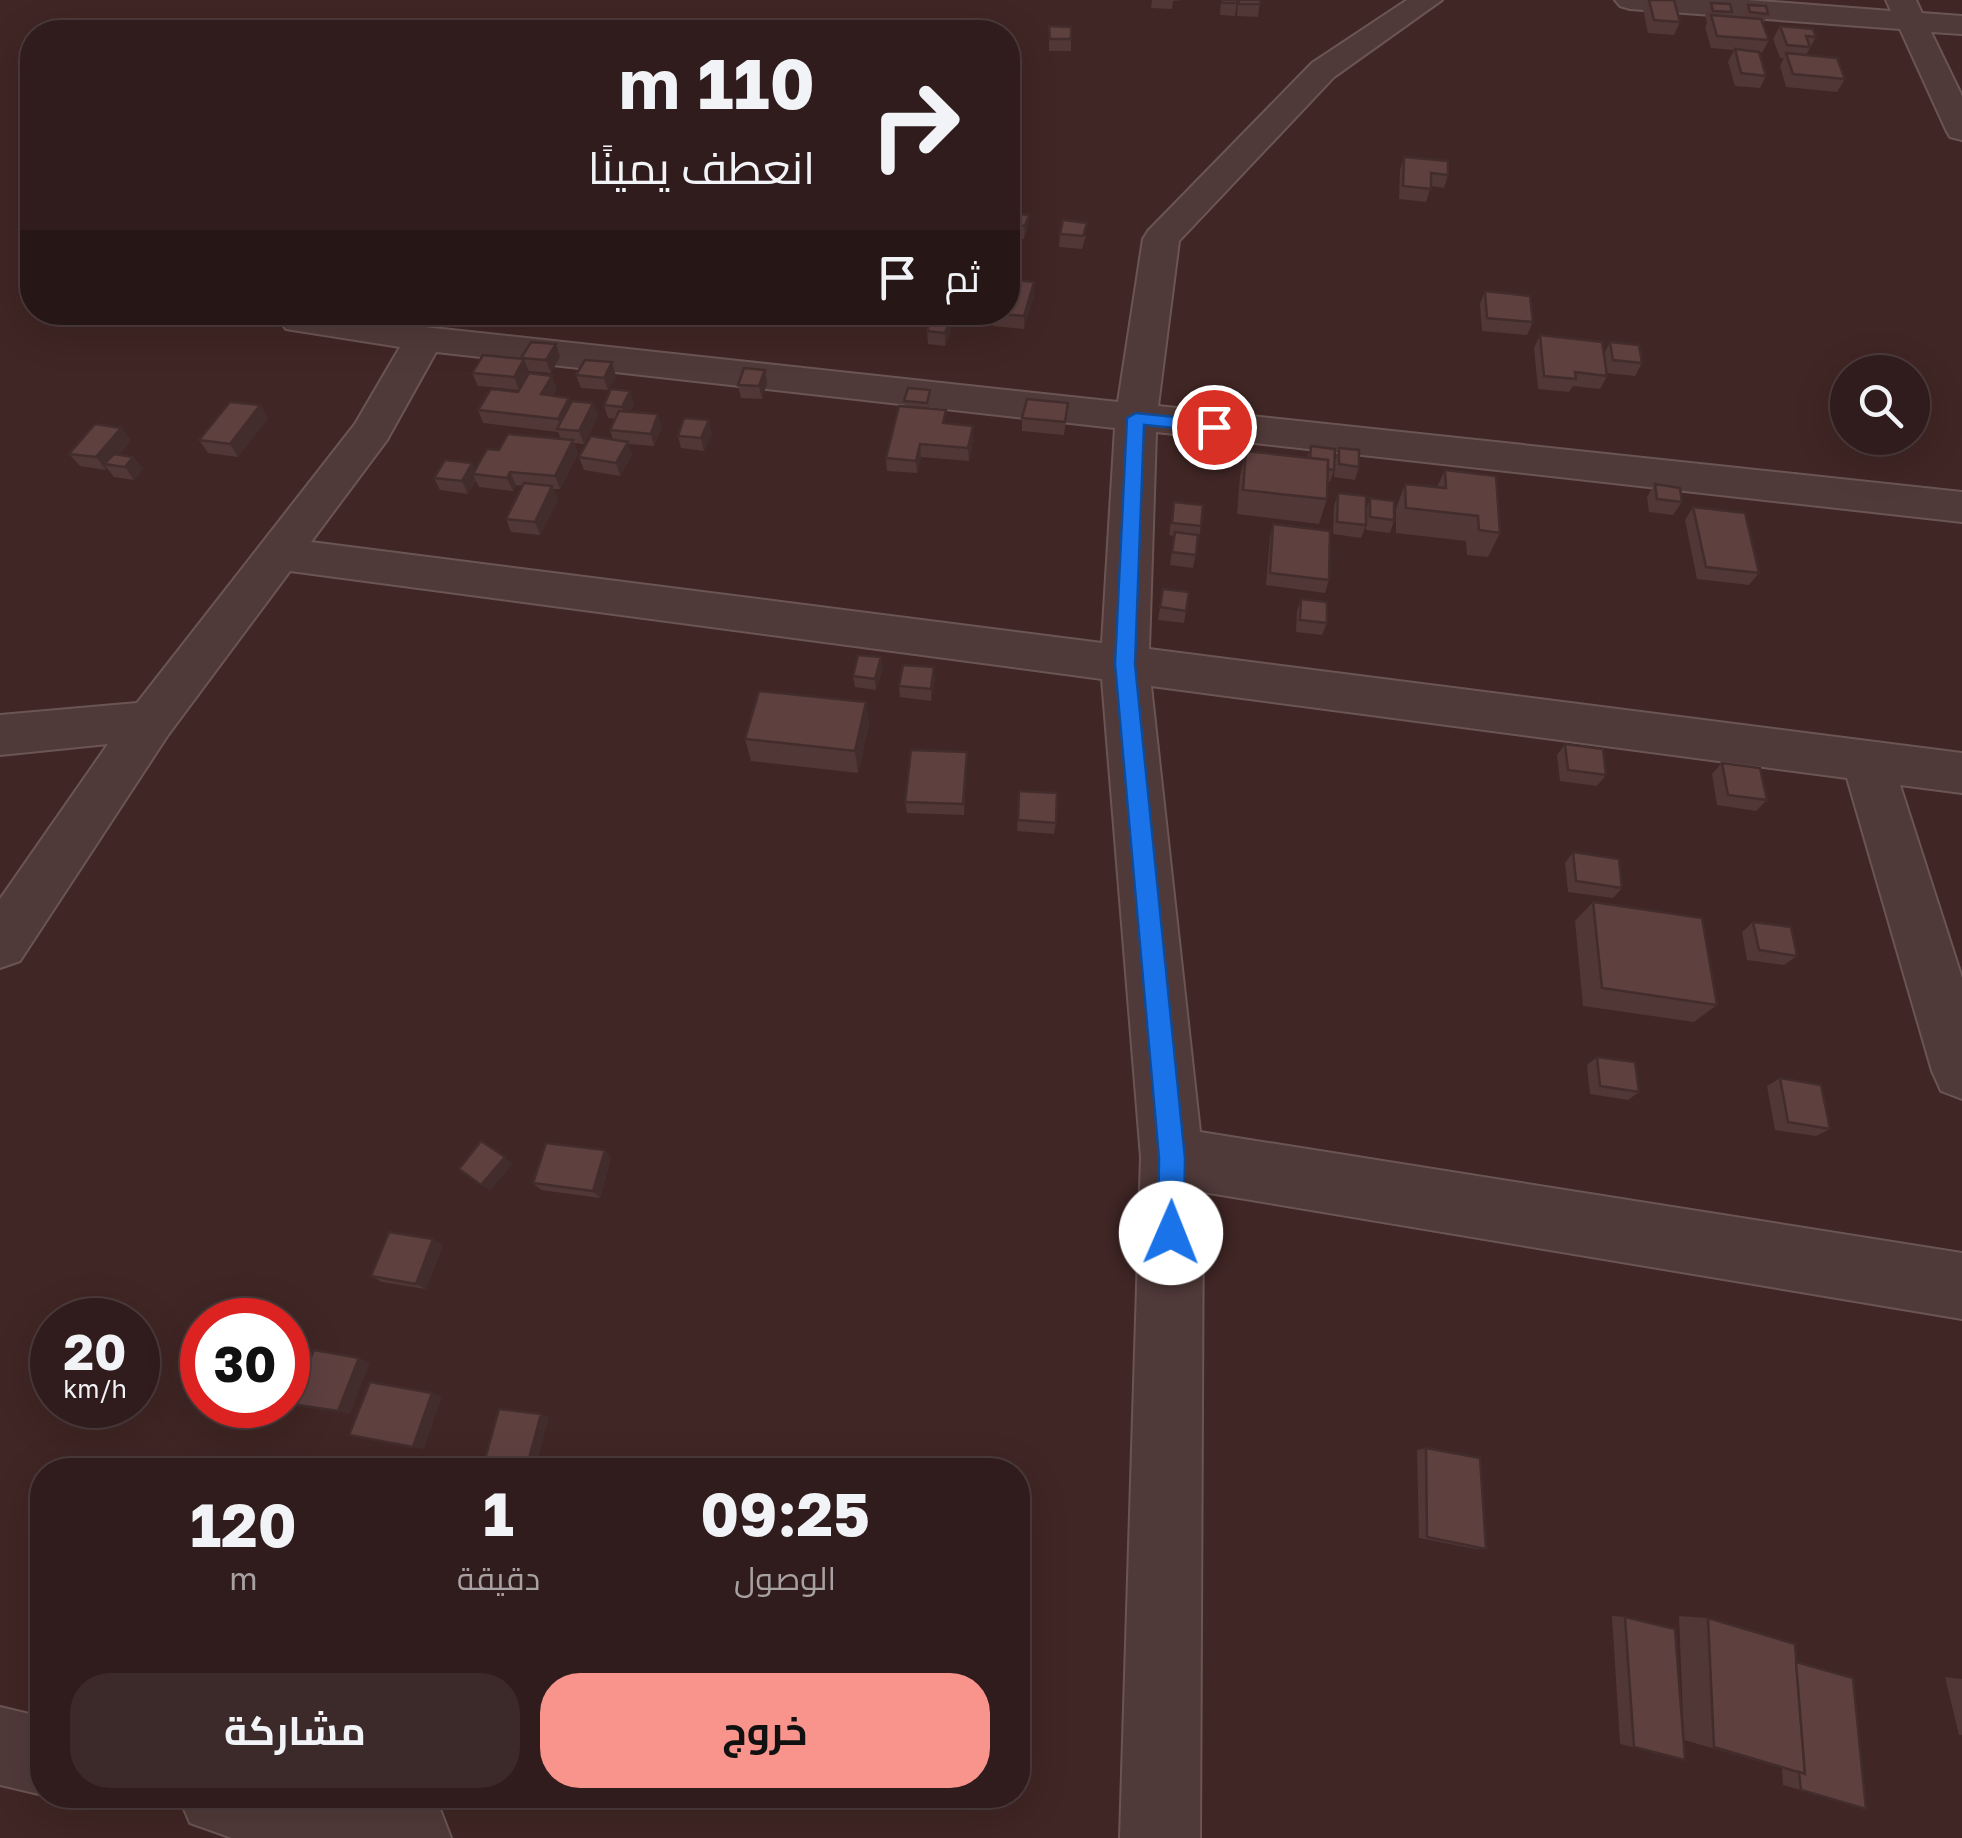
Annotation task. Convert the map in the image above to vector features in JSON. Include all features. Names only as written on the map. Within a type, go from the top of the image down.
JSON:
[{"type":"street","points":[[1160,1838],[1172,1158],[1125,664],[1136,418],[1161,238],[1322,70],[1427,0]]},
{"type":"street","points":[[1630,0],[1906,11],[1962,25]]},
{"type":"street","points":[[1906,11],[1962,130]]},
{"type":"street","points":[[328,325],[424,339],[1962,507]]},
{"type":"street","points":[[0,944],[150,721],[372,431],[424,339]]},
{"type":"street","points":[[278,554],[1962,772]]},
{"type":"street","points":[[0,735],[150,721]]},
{"type":"street","points":[[1868,760],[1962,1071]]},
{"type":"street","points":[[1172,1158],[1962,1286]]},
{"type":"street","points":[[0,1746],[30,1753]]},
{"type":"street","points":[[276,1808],[411,1838]]},
{"type":"building","points":[[1239,0],[1260,0],[1260,4],[1239,4]]},
{"type":"building","points":[[1649,0],[1674,0],[1680,22],[1654,20]]},
{"type":"building","points":[[1711,3],[1730,4],[1732,12],[1713,11]]},
{"type":"building","points":[[1748,5],[1766,6],[1768,14],[1750,12]]},
{"type":"building","points":[[1711,15],[1761,19],[1769,40],[1717,36]]},
{"type":"building","points":[[1049,26],[1071,27],[1071,39],[1050,39]]},
{"type":"building","points":[[1780,26],[1813,29],[1816,37],[1806,36],[1810,47],[1787,45]]},
{"type":"building","points":[[1735,49],[1759,52],[1766,76],[1741,73]]},
{"type":"building","points":[[1786,53],[1837,58],[1845,79],[1793,74]]},
{"type":"building","points":[[1404,157],[1448,161],[1448,175],[1431,173],[1431,189],[1403,186]]},
{"type":"building","points":[[1020,214],[1029,215],[1025,226],[1020,225]]},
{"type":"building","points":[[1063,220],[1087,223],[1083,236],[1060,234]]},
{"type":"building","points":[[1020,280],[1034,282],[1024,316],[1020,316]]},
{"type":"building","points":[[1485,291],[1530,296],[1533,322],[1487,318]]},
{"type":"building","points":[[929,325],[948,325],[945,333],[927,331]]},
{"type":"building","points":[[1540,335],[1602,342],[1607,376],[1575,372],[1576,379],[1544,376]]},
{"type":"building","points":[[531,342],[556,344],[546,360],[521,358]]},
{"type":"building","points":[[1610,342],[1639,345],[1642,363],[1613,360]]},
{"type":"building","points":[[483,355],[524,359],[514,377],[472,373]]},
{"type":"building","points":[[585,360],[612,362],[604,378],[576,375]]},
{"type":"building","points":[[744,368],[765,370],[759,386],[738,385]]},
{"type":"building","points":[[529,373],[552,376],[541,394],[569,398],[558,419],[478,410],[491,389],[518,392]]},
{"type":"building","points":[[908,388],[930,390],[927,403],[904,401]]},
{"type":"building","points":[[611,389],[630,391],[622,407],[604,405]]},
{"type":"building","points":[[1027,399],[1068,403],[1065,422],[1022,418]]},
{"type":"building","points":[[572,401],[593,403],[579,431],[557,429]]},
{"type":"building","points":[[230,402],[260,405],[230,444],[199,440]]},
{"type":"building","points":[[899,406],[946,410],[943,423],[973,426],[968,448],[920,444],[916,461],[886,458]]},
{"type":"building","points":[[619,411],[658,414],[651,434],[610,430]]},
{"type":"building","points":[[684,418],[709,420],[701,438],[678,436]]},
{"type":"building","points":[[95,424],[121,428],[96,457],[69,454]]},
{"type":"building","points":[[508,434],[573,440],[555,476],[510,472],[507,478],[473,474],[487,449],[499,450]]},
{"type":"building","points":[[591,436],[628,442],[616,463],[579,457]]},
{"type":"building","points":[[1311,446],[1335,449],[1334,470],[1328,469],[1328,460],[1310,458]]},
{"type":"building","points":[[1339,448],[1359,450],[1359,467],[1339,464]]},
{"type":"building","points":[[1246,451],[1328,460],[1327,499],[1243,490]]},
{"type":"building","points":[[114,454],[133,457],[125,467],[104,464]]},
{"type":"building","points":[[445,460],[472,463],[462,481],[434,478]]},
{"type":"building","points":[[1445,470],[1496,476],[1500,533],[1479,530],[1478,516],[1406,508],[1405,484],[1446,488]]},
{"type":"building","points":[[524,483],[552,486],[535,522],[506,519]]},
{"type":"building","points":[[1655,484],[1680,488],[1682,502],[1657,499]]},
{"type":"building","points":[[1338,493],[1366,496],[1366,525],[1337,522]]},
{"type":"building","points":[[1370,498],[1394,501],[1394,520],[1370,517]]},
{"type":"building","points":[[1174,502],[1203,505],[1201,526],[1172,523]]},
{"type":"building","points":[[1693,507],[1745,513],[1759,573],[1706,567]]},
{"type":"building","points":[[1273,524],[1330,531],[1329,580],[1270,573]]},
{"type":"building","points":[[1175,532],[1198,535],[1196,555],[1172,552]]},
{"type":"building","points":[[1163,589],[1189,592],[1186,611],[1160,607]]},
{"type":"building","points":[[1301,599],[1327,602],[1327,623],[1300,620]]},
{"type":"building","points":[[858,655],[881,657],[875,679],[853,676]]},
{"type":"building","points":[[903,665],[934,667],[931,689],[899,686]]},
{"type":"building","points":[[759,691],[866,702],[855,751],[745,739]]},
{"type":"building","points":[[1565,744],[1603,749],[1606,775],[1568,770]]},
{"type":"building","points":[[911,750],[967,752],[963,804],[905,802]]},
{"type":"building","points":[[1722,763],[1760,768],[1767,800],[1728,795]]},
{"type":"building","points":[[1019,791],[1057,793],[1056,823],[1018,820]]},
{"type":"building","points":[[1573,852],[1619,859],[1622,888],[1576,881]]},
{"type":"building","points":[[1593,902],[1702,918],[1717,1005],[1602,988]]},
{"type":"building","points":[[1753,922],[1791,927],[1797,956],[1759,950]]},
{"type":"building","points":[[1597,1057],[1635,1062],[1639,1092],[1600,1086]]},
{"type":"building","points":[[1780,1078],[1821,1085],[1830,1129],[1788,1122]]},
{"type":"building","points":[[481,1141],[505,1157],[481,1185],[459,1169]]},
{"type":"building","points":[[546,1143],[605,1150],[593,1191],[533,1183]]},
{"type":"building","points":[[389,1232],[433,1239],[416,1284],[371,1276]]},
{"type":"building","points":[[314,1350],[359,1358],[338,1411],[310,1407],[310,1359]]},
{"type":"building","points":[[370,1382],[432,1393],[413,1447],[349,1435]]},
{"type":"building","points":[[499,1409],[541,1414],[529,1458],[485,1458]]},
{"type":"building","points":[[1426,1448],[1480,1458],[1486,1549],[1427,1537]]},
{"type":"building","points":[[1625,1617],[1675,1629],[1685,1760],[1634,1747]]},
{"type":"building","points":[[1708,1618],[1795,1644],[1805,1774],[1714,1747]]},
{"type":"building","points":[[1796,1662],[1853,1678],[1866,1809],[1801,1790],[1799,1772],[1805,1774]]},
{"type":"route","points":[[1171,1233],[1172,1158],[1125,664],[1136,418],[1214,427]]}]
